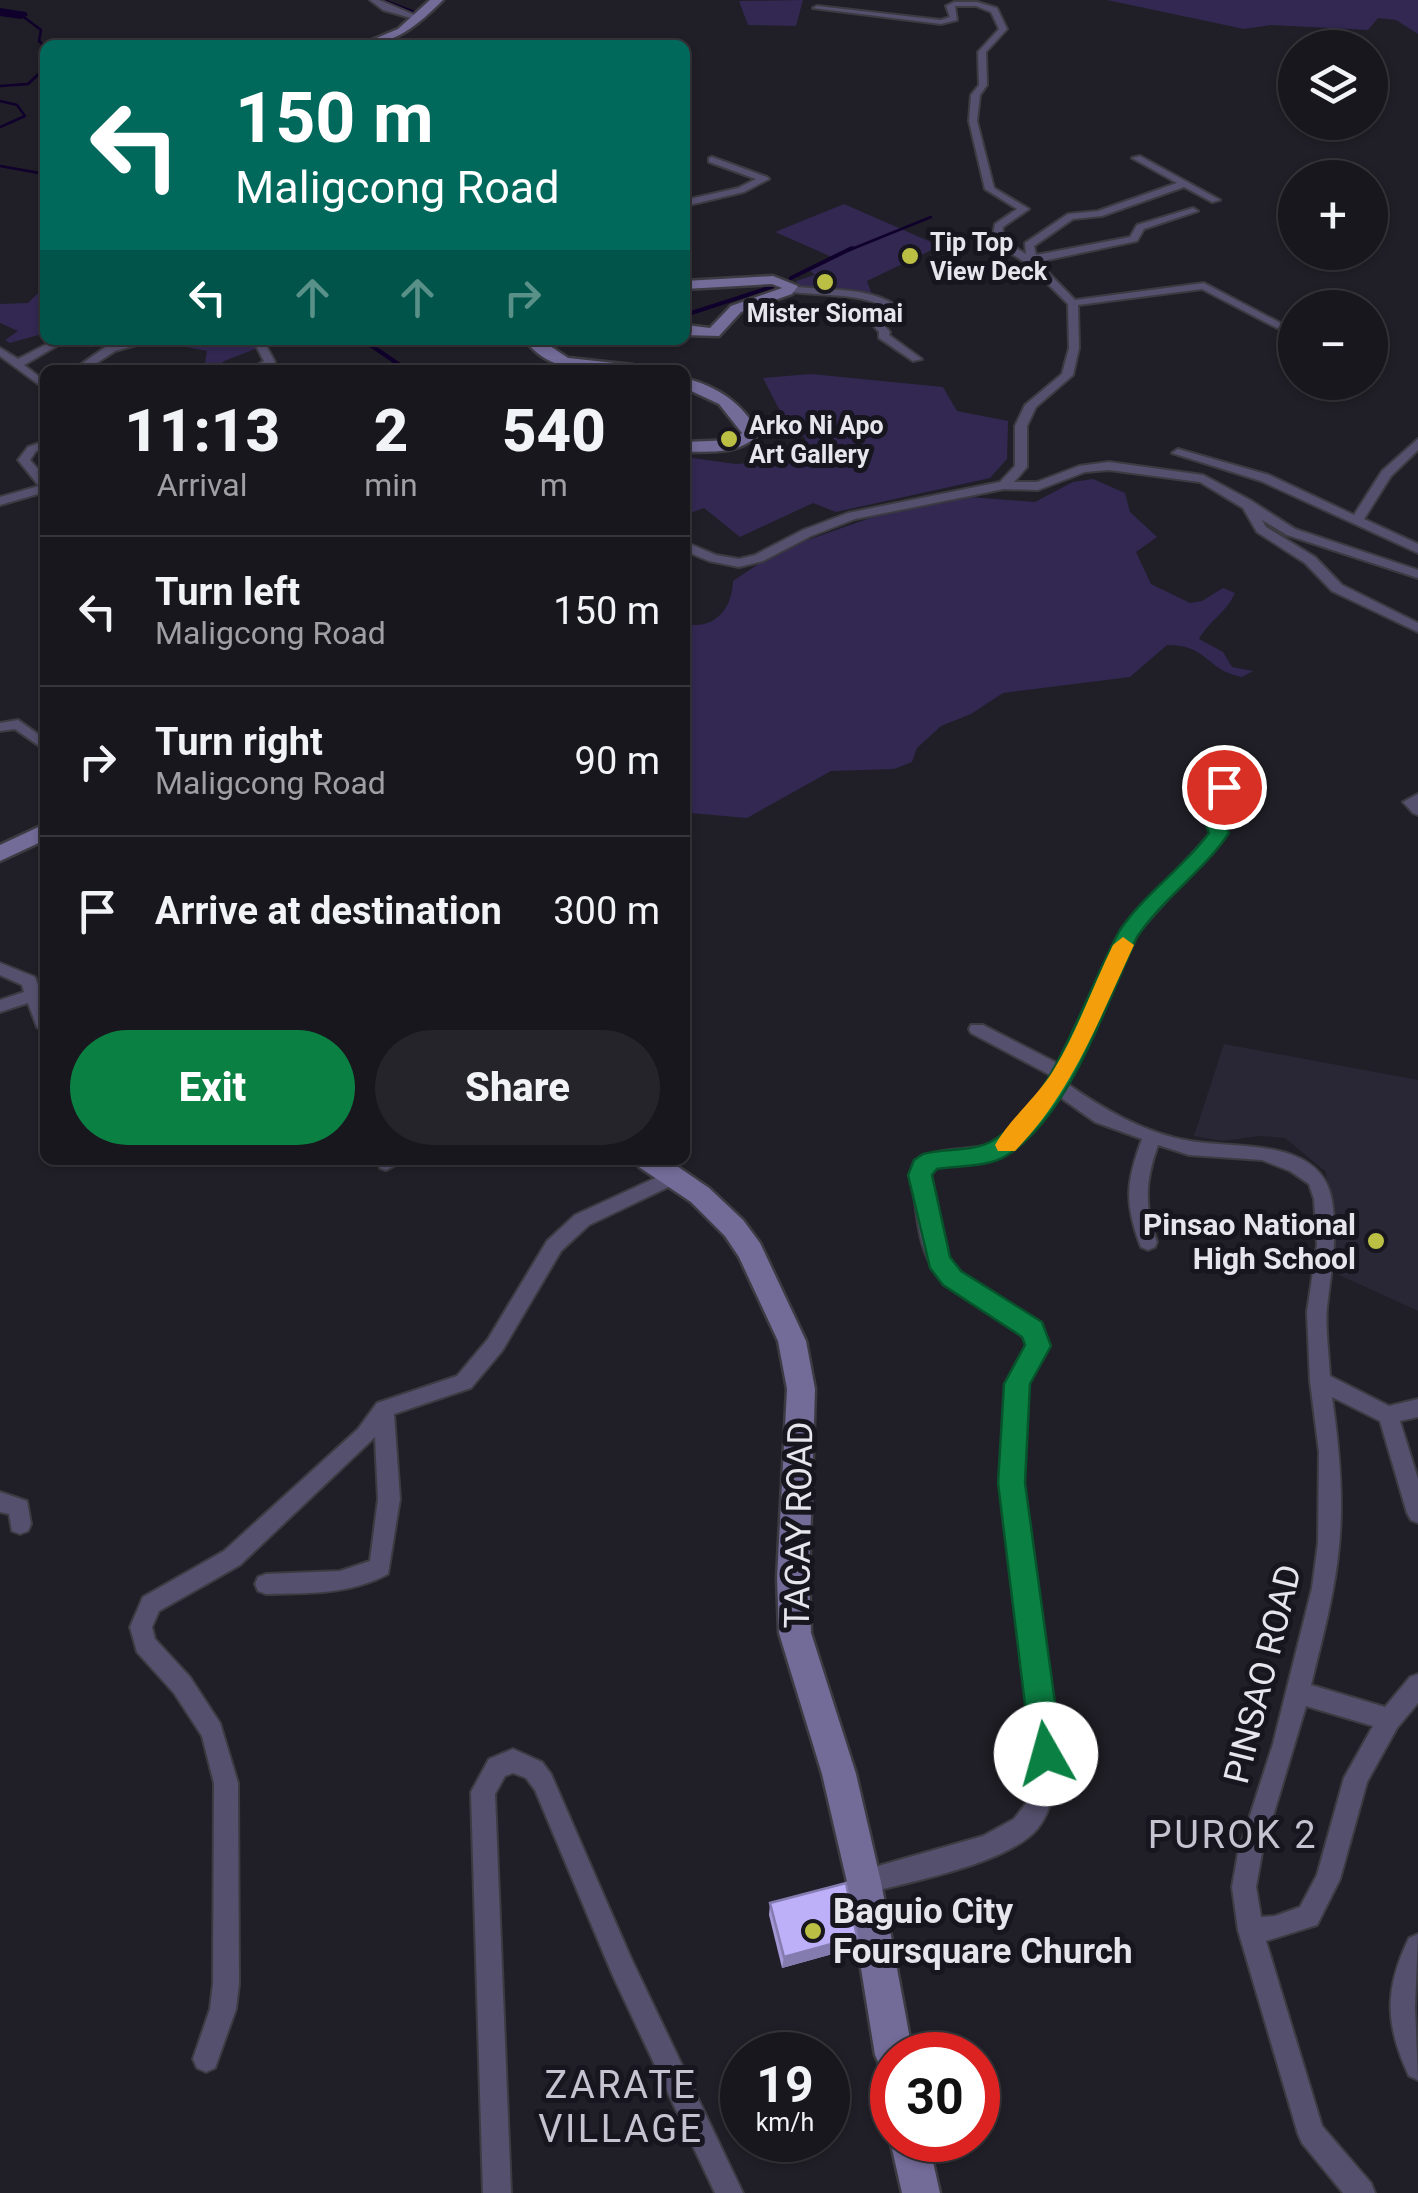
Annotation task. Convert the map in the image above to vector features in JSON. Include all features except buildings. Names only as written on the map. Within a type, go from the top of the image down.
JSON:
[{"type":"main road","points":[[379,40],[400,32],[437,0]]},
{"type":"main road","points":[[690,283],[773,280],[790,284],[789,289],[736,309],[716,332],[690,330]]},
{"type":"main road","points":[[535,345],[558,360],[596,365]]},
{"type":"main road","points":[[690,385],[708,390],[730,405],[751,434],[737,445],[690,447]]},
{"type":"main road","points":[[0,854],[40,834]]},
{"type":"main road","name":"TACAY ROAD","points":[[661,1168],[734,1228],[750,1251],[792,1341],[801,1388],[793,1578],[795,1633],[839,1774],[864,1882],[890,2032]]},
{"type":"main road","points":[[914,2162],[921,2193]]},
{"type":"street","points":[[374,0],[418,18]]},
{"type":"street","points":[[817,8],[941,22],[954,18],[950,6],[977,4],[994,10],[1003,29],[982,52],[984,85],[976,92],[973,104],[974,132],[980,158],[987,166],[990,189],[1024,209],[998,226],[996,241],[1032,261],[1072,303],[1074,348],[1067,375],[1028,411],[1021,426],[1021,467],[1004,485]]},
{"type":"street","points":[[1137,158],[1215,200]]},
{"type":"street","points":[[690,202],[741,190],[764,179],[712,160]]},
{"type":"street","points":[[1032,261],[1029,245],[1071,216],[1099,214],[1183,184]]},
{"type":"street","points":[[1032,261],[1134,239],[1140,227],[1193,212]]},
{"type":"street","points":[[1072,303],[1204,286],[1278,324]]},
{"type":"street","points":[[789,289],[857,296],[894,306],[898,312],[875,322],[885,332],[883,336],[917,359]]},
{"type":"street","points":[[18,363],[53,345]]},
{"type":"street","points":[[86,365],[111,348],[125,345]]},
{"type":"street","points":[[261,345],[270,362],[265,365]]},
{"type":"street","points":[[0,352],[40,380]]},
{"type":"street","points":[[1356,522],[1386,474],[1418,443]]},
{"type":"street","points":[[40,447],[24,460],[40,483]]},
{"type":"street","points":[[1178,453],[1240,468],[1418,549]]},
{"type":"street","points":[[690,548],[712,558],[749,561],[852,516],[1004,485],[1038,486],[1083,469],[1109,466],[1191,475],[1246,503],[1290,532],[1418,574]]},
{"type":"street","points":[[0,502],[40,490]]},
{"type":"street","points":[[1246,503],[1261,529],[1310,560],[1337,588],[1418,628]]},
{"type":"street","points":[[0,728],[18,724],[40,742]]},
{"type":"street","points":[[864,1882],[991,1842],[1024,1826],[1040,1799],[1046,1754],[1011,1483],[1018,1384],[1038,1346],[1033,1330],[952,1278],[938,1261],[920,1175],[922,1166],[931,1161],[996,1151],[1010,1142],[1059,1079],[1128,935],[1142,914],[1202,856],[1219,833],[1212,814],[1237,760]]},
{"type":"street","points":[[1418,799],[1410,802],[1418,810]]},
{"type":"street","points":[[0,969],[36,985]]},
{"type":"street","points":[[0,1006],[36,985]]},
{"type":"street","points":[[978,1030],[1059,1079],[1101,1116],[1152,1136],[1134,1186],[1136,1212],[1148,1242]]},
{"type":"street","name":"PINSAO ROAD","points":[[1152,1136],[1189,1148],[1264,1153],[1317,1180],[1324,1199],[1326,1245],[1317,1312],[1320,1382],[1330,1452],[1329,1543],[1323,1588],[1286,1744],[1250,1854],[1244,1887],[1250,1930],[1311,2134],[1361,2193]]},
{"type":"street","points":[[206,2060],[223,2009],[226,1984],[226,1783],[212,1731],[182,1686],[144,1644],[141,1627],[152,1604],[232,1558],[365,1436],[384,1410],[464,1382],[495,1345],[554,1246],[582,1220],[646,1186],[661,1168]]},
{"type":"street","points":[[1320,1382],[1388,1415],[1418,1408]]},
{"type":"street","points":[[266,1584],[350,1579],[380,1567],[389,1499],[384,1410]]},
{"type":"street","points":[[1388,1415],[1418,1514]]},
{"type":"street","points":[[0,1502],[20,1508],[20,1524]]},
{"type":"street","points":[[1250,1930],[1275,1928],[1308,1916],[1328,1879],[1356,1778],[1389,1720],[1418,1685]]},
{"type":"street","points":[[1297,1692],[1389,1720]]},
{"type":"street","points":[[497,2193],[483,1792],[497,1767],[513,1760],[534,1770],[543,1782],[622,1967],[730,2193]]},
{"type":"street","points":[[1418,1947],[1406,1969],[1402,1995],[1402,2022],[1418,2067]]},
{"type":"shaded area","points":[[803,0],[796,26],[748,25],[739,1]]},
{"type":"shaded area","points":[[1107,0],[1418,0],[1418,34],[1396,20],[1378,18],[1368,30],[1271,25],[1244,29]]},
{"type":"shaded area","points":[[844,204],[940,246],[867,281],[873,297],[800,289],[796,281],[815,275],[808,269],[832,257],[775,232]]},
{"type":"shaded area","points":[[40,291],[40,334],[10,343],[5,340],[18,331],[0,323],[0,304],[28,303]]},
{"type":"shaded area","points":[[176,345],[258,348],[220,365],[201,365],[205,363],[207,351]]},
{"type":"shaded area","points":[[811,374],[943,387],[957,411],[1008,421],[1007,459],[990,478],[836,512],[813,503],[740,537],[704,508],[690,513],[690,458],[752,463],[770,449],[806,449],[805,437],[793,436],[763,378]]},
{"type":"shaded area","points":[[1093,479],[1125,493],[1130,512],[1157,537],[1136,552],[1151,584],[1190,603],[1202,601],[1223,588],[1235,593],[1199,639],[1223,652],[1232,667],[1253,671],[1242,677],[1230,674],[1191,649],[1167,645],[1130,677],[1003,693],[971,714],[941,726],[917,748],[912,762],[894,769],[831,771],[747,818],[690,813],[690,624],[705,624],[720,615],[729,600],[733,581],[799,543],[876,516],[970,497],[1035,502],[1073,482]]},
{"type":"shaded area","points":[[1224,1044],[1418,1080],[1418,1311],[1337,1274],[1326,1172],[1285,1138],[1259,1136],[1222,1141],[1194,1136]]},
{"type":"waterway","points":[[383,0],[417,13]]},
{"type":"waterway","points":[[0,12],[21,15]]},
{"type":"waterway","points":[[21,15],[41,30],[40,42]]},
{"type":"waterway","points":[[0,86],[28,84],[40,73]]},
{"type":"waterway","points":[[0,101],[17,105],[25,116],[0,127]]},
{"type":"waterway","points":[[0,166],[40,173]]},
{"type":"waterway","points":[[847,251],[931,217]]},
{"type":"waterway","points":[[791,278],[852,248]]},
{"type":"waterway","points":[[690,313],[778,285]]},
{"type":"waterway","points":[[369,345],[400,365]]},
{"type":"slow traffic","points":[[1006,1145],[1026,1126],[1062,1074],[1123,945]]},
{"type":"place","name":"Tip Top View Deck","points":[[910,256]]},
{"type":"place","name":"Mister Siomai","points":[[825,282]]},
{"type":"place","name":"Arko Ni Apo Art Gallery","points":[[729,439]]},
{"type":"place","name":"Pinsao National High School","points":[[1376,1241]]},
{"type":"place","name":"Baguio City Foursquare Church","points":[[813,1931]]},
{"type":"district","name":"PUROK 2","points":[[1233,1835]]},
{"type":"district","name":"ZARATE VILLAGE","points":[[621,2107]]},
{"type":"route","points":[[1046,1754],[1011,1483],[1018,1384],[1038,1346],[1033,1330],[952,1278],[938,1261],[920,1175],[922,1166],[931,1161],[996,1151],[1026,1126],[1062,1074],[1128,935],[1166,887],[1202,856],[1219,833],[1212,814],[1224,787]]}]
